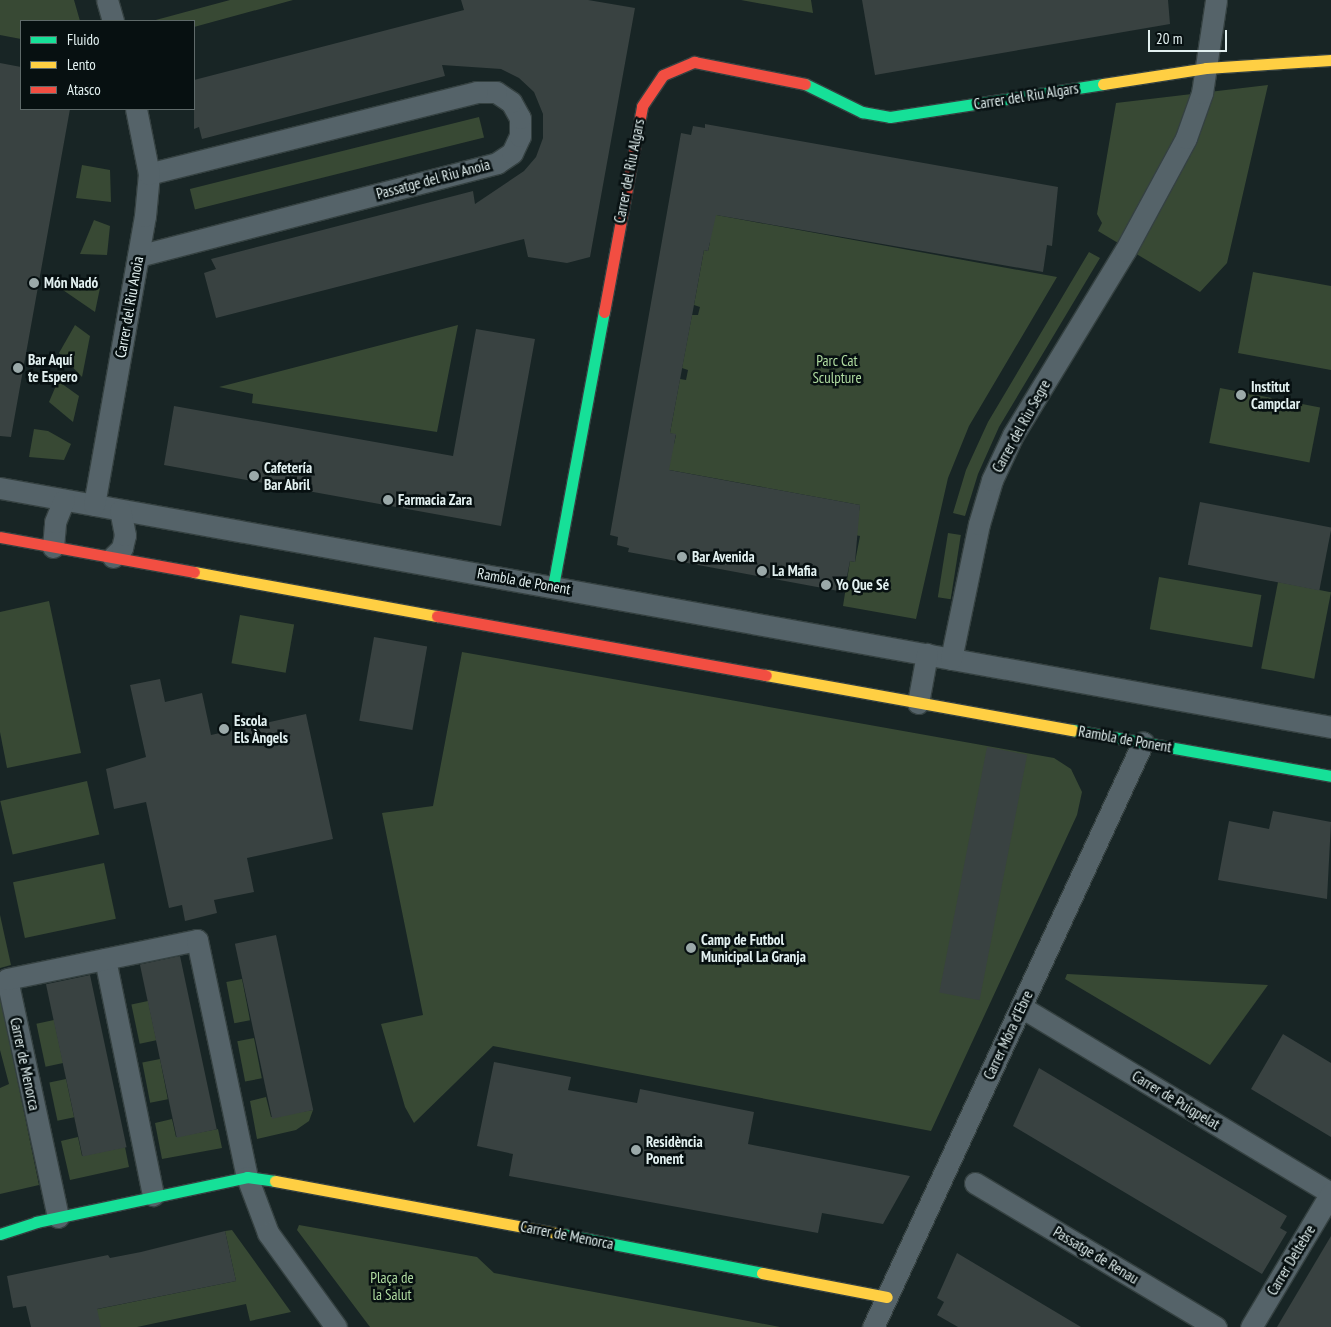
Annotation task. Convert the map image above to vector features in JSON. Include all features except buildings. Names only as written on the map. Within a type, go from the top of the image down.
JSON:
[{"type":"street","points":[[107,0],[112,20]]},
{"type":"street","points":[[1206,68],[1216,0]]},
{"type":"street","name":"Carrer del Riu Algars","points":[[553,586],[642,106],[663,75],[694,62],[801,81],[830,99],[862,112],[890,117],[1206,68],[1331,60]]},
{"type":"street","name":"Carrer del Riu Segre","points":[[951,659],[979,524],[992,480],[1013,435],[1115,268],[1186,138],[1206,68]]},
{"type":"street","name":"Passatge del Riu Anoia","points":[[138,256],[497,163],[512,153],[520,136],[520,118],[511,102],[496,92],[477,92],[150,174]]},
{"type":"street","name":"Carrer del Riu Anoia","points":[[94,505],[138,256],[150,174],[136,110]]},
{"type":"street","name":"Rambla de Ponent","points":[[0,488],[1331,726]]},
{"type":"street","points":[[53,547],[55,522],[64,500]]},
{"type":"street","points":[[113,557],[122,548],[125,535],[120,510]]},
{"type":"street","name":"Rambla de Ponent","points":[[0,537],[1331,776]]},
{"type":"street","points":[[918,702],[927,654]]},
{"type":"street","name":"Carrer Móra d'Ebre","points":[[873,1327],[1143,742]]},
{"type":"street","name":"Carrer de Menorca","points":[[58,1217],[7,979],[197,940],[247,1177]]},
{"type":"street","points":[[105,959],[153,1195]]},
{"type":"street","name":"Carrer de Puigpelat","points":[[1021,1007],[1331,1193]]},
{"type":"street","points":[[247,1177],[268,1233],[336,1327]]},
{"type":"street","name":"Carrer de Menorca","points":[[0,1234],[36,1222],[153,1195],[247,1177],[348,1192],[887,1297]]},
{"type":"street","name":"Passatge de Renau","points":[[975,1182],[1216,1327]]},
{"type":"street","name":"Carrer Deltebre","points":[[1251,1327],[1331,1193]]},
{"type":"street","name":"Carrer de Menorca","points":[[0,1220],[36,1222]]},
{"type":"green space","points":[[0,0],[74,0],[80,20],[20,20],[20,39],[0,35]]},
{"type":"green space","points":[[230,0],[293,0],[195,27],[195,20],[156,20]]},
{"type":"green space","points":[[741,0],[811,0],[813,13]]},
{"type":"green space","points":[[1268,85],[1227,263],[1200,292],[1098,231],[1102,223],[1097,214],[1116,103]]},
{"type":"green space","points":[[479,117],[484,137],[195,209],[190,189]]},
{"type":"green space","points":[[82,165],[110,170],[111,202],[76,198]]},
{"type":"green space","name":"Parc Cat Sculpture","points":[[711,214],[1057,277],[969,426],[948,478],[916,619],[843,606],[850,561],[855,562],[860,536],[855,535],[860,505],[664,469],[668,444],[674,444],[676,435],[670,433],[680,379],[686,380],[688,370],[682,368],[692,315],[698,315],[700,307],[694,305],[704,250],[708,251],[710,242],[706,241]]},
{"type":"green space","points":[[94,220],[110,226],[107,255],[80,254]]},
{"type":"green space","points":[[1089,252],[1100,258],[999,427],[978,474],[965,516],[953,513],[966,470],[988,422]]},
{"type":"green space","points":[[1253,272],[1331,286],[1331,370],[1238,353]]},
{"type":"green space","points":[[62,282],[100,288],[95,312],[60,288]]},
{"type":"green space","points":[[75,325],[90,336],[82,377],[59,353]]},
{"type":"green space","points":[[458,325],[437,432],[252,403],[253,394],[219,387]]},
{"type":"green space","points":[[58,381],[79,396],[73,422],[49,402]]},
{"type":"green space","points":[[1220,388],[1320,407],[1309,462],[1209,443]]},
{"type":"green space","points":[[34,429],[48,431],[71,444],[64,460],[29,457]]},
{"type":"green space","points":[[948,533],[961,535],[951,599],[938,597]]},
{"type":"green space","points":[[1159,577],[1261,595],[1252,647],[1150,629]]},
{"type":"green space","points":[[1278,582],[1331,592],[1314,679],[1261,668]]},
{"type":"green space","points":[[49,601],[81,753],[7,768],[0,732],[0,612]]},
{"type":"green space","points":[[240,615],[294,625],[286,673],[231,663]]},
{"type":"green space","points":[[462,652],[1054,758],[1071,769],[1082,792],[1077,815],[931,1131],[493,1046],[414,1123],[405,1107],[381,1024],[423,1015],[382,813],[433,806]]},
{"type":"green space","points":[[87,781],[99,835],[13,855],[0,801]]},
{"type":"green space","points":[[104,863],[116,919],[25,938],[13,882]]},
{"type":"green space","points":[[0,915],[11,965],[0,968]]},
{"type":"green space","points":[[1067,974],[1268,985],[1210,1065],[1065,979]]},
{"type":"green space","points":[[242,979],[250,1020],[234,1023],[226,982]]},
{"type":"green space","points":[[0,996],[39,1185],[0,1194],[0,1088],[9,1084],[0,1050]]},
{"type":"green space","points":[[148,1001],[156,1040],[140,1044],[131,1005]]},
{"type":"green space","points":[[54,1020],[63,1063],[46,1067],[36,1024]]},
{"type":"green space","points":[[254,1038],[262,1078],[245,1081],[237,1041]]},
{"type":"green space","points":[[160,1059],[168,1099],[150,1103],[142,1062]]},
{"type":"green space","points":[[66,1079],[74,1117],[57,1121],[49,1083]]},
{"type":"green space","points":[[266,1097],[271,1117],[313,1110],[309,1121],[296,1130],[257,1139],[250,1101]]},
{"type":"green space","points":[[172,1119],[176,1137],[218,1129],[222,1148],[162,1159],[155,1123]]},
{"type":"green space","points":[[78,1137],[82,1156],[125,1147],[129,1167],[70,1180],[61,1141]]},
{"type":"green space","name":"Plaça de la Salut","points":[[299,1225],[477,1257],[494,1273],[780,1327],[370,1327],[297,1230]]},
{"type":"green space","points":[[232,1230],[291,1312],[250,1321],[246,1304],[137,1327],[101,1327],[88,1311],[236,1281],[225,1231]]},
{"type":"traffic: fast","points":[[805,84],[862,112],[890,117],[1103,84]]},
{"type":"traffic: fast","points":[[553,586],[604,312]]},
{"type":"traffic: fast","points":[[1073,730],[1331,776]]},
{"type":"traffic: fast","points":[[0,1234],[36,1222],[247,1177],[275,1181]]},
{"type":"traffic: fast","points":[[562,1234],[762,1273]]},
{"type":"traffic: slow","points":[[1103,84],[1206,68],[1331,60]]},
{"type":"traffic: slow","points":[[194,572],[437,616]]},
{"type":"traffic: slow","points":[[766,675],[1073,730]]},
{"type":"traffic: slow","points":[[275,1181],[562,1234]]},
{"type":"traffic: slow","points":[[762,1273],[887,1297]]},
{"type":"traffic: jam","points":[[604,312],[642,106],[663,75],[694,62],[805,84]]},
{"type":"traffic: jam","points":[[0,537],[194,572]]},
{"type":"traffic: jam","points":[[437,616],[766,675]]},
{"type":"place","name":"Món Nadó","points":[[34,283]]},
{"type":"place","name":"Bar Aquí te Espero","points":[[18,368]]},
{"type":"place","name":"Institut Campclar","points":[[1241,395]]},
{"type":"place","name":"Cafetería Bar Abril","points":[[254,476]]},
{"type":"place","name":"Farmacia Zara","points":[[388,500]]},
{"type":"place","name":"Bar Avenida","points":[[682,557]]},
{"type":"place","name":"La Mafia","points":[[762,571]]},
{"type":"place","name":"Yo Que Sé","points":[[826,585]]},
{"type":"place","name":"Escola Els Àngels","points":[[224,729]]},
{"type":"place","name":"Camp de Futbol Municipal La Granja","points":[[691,948]]},
{"type":"place","name":"Residència Ponent","points":[[636,1150]]}]
